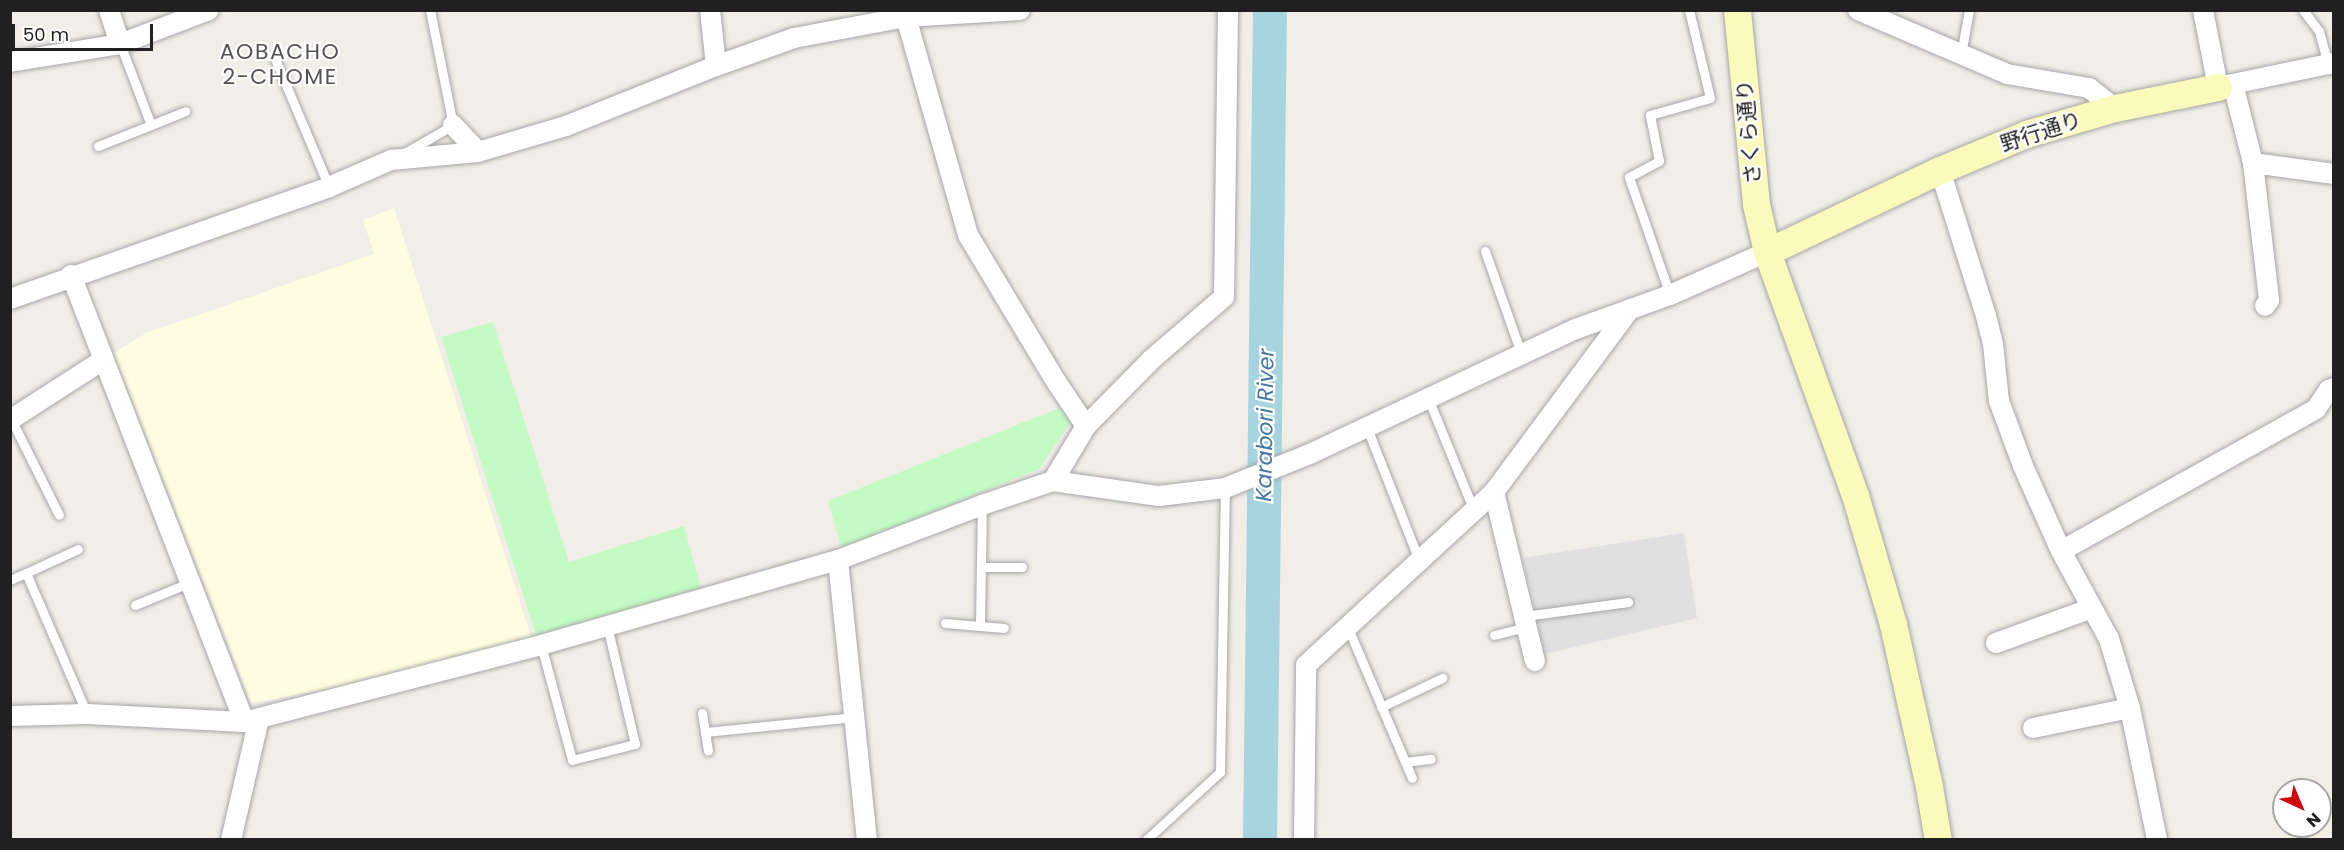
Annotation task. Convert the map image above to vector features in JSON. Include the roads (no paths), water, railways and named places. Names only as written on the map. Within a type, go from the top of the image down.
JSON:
[{"type":"street","points":[[109,10],[120,44]]},
{"type":"street","points":[[10,63],[120,44],[209,10]]},
{"type":"street","points":[[710,10],[716,66]]},
{"type":"street","points":[[10,299],[71,275],[329,187],[392,160],[478,152],[566,126],[716,66],[794,38],[906,17],[1020,10]]},
{"type":"street","points":[[1053,481],[1086,426],[1152,359],[1224,297],[1228,10]]},
{"type":"street","name":"さくら通り","points":[[1737,10],[1756,204],[1767,252],[1855,495],[1893,624],[1929,787],[1938,840]]},
{"type":"street","points":[[1858,10],[2007,74],[2089,88],[2115,108]]},
{"type":"street","points":[[2203,10],[2225,86],[2253,163],[2269,300],[2265,306]]},
{"type":"street","points":[[906,17],[968,235],[1057,383],[1086,426]]},
{"type":"street","name":"野行通り","points":[[1767,252],[1940,170],[2026,134],[2115,108],[2331,64]]},
{"type":"street","points":[[453,125],[478,152]]},
{"type":"street","points":[[2253,163],[2334,174]]},
{"type":"street","points":[[1940,170],[1986,316],[1993,344],[1999,401],[2023,466],[2061,551],[2109,639],[2130,708],[2157,840]]},
{"type":"street","points":[[10,716],[87,714],[252,721],[541,645],[838,560],[982,505],[1053,481],[1159,496],[1231,486],[1312,453],[1521,353],[1670,295],[1767,252]]},
{"type":"street","points":[[71,275],[191,582],[252,721],[231,840]]},
{"type":"street","points":[[1304,840],[1306,665],[1494,492],[1630,309]]},
{"type":"street","points":[[11,420],[103,360]]},
{"type":"street","points":[[2061,551],[2316,409],[2329,390],[2334,388]]},
{"type":"street","points":[[1494,492],[1535,661]]},
{"type":"street","points":[[838,560],[867,840]]},
{"type":"street","points":[[1996,642],[2092,608]]},
{"type":"street","points":[[2033,728],[2130,708]]},
{"type":"lane","points":[[392,160],[453,125],[430,10]]},
{"type":"lane","points":[[1670,295],[1629,177],[1659,161],[1650,115],[1710,98],[1689,10]]},
{"type":"lane","points":[[1961,54],[1969,10]]},
{"type":"lane","points":[[2303,10],[2319,31],[2331,64]]},
{"type":"lane","points":[[120,44],[151,124]]},
{"type":"lane","points":[[275,59],[329,187]]},
{"type":"lane","points":[[98,146],[184,111]]},
{"type":"lane","points":[[1485,250],[1521,353]]},
{"type":"lane","points":[[1428,398],[1474,511]]},
{"type":"lane","points":[[11,420],[59,515]]},
{"type":"lane","points":[[1366,428],[1419,560]]},
{"type":"lane","points":[[1146,840],[1220,772],[1231,486]]},
{"type":"lane","points":[[981,626],[982,505]]},
{"type":"lane","points":[[10,580],[78,549]]},
{"type":"lane","points":[[981,567],[1022,567]]},
{"type":"lane","points":[[26,573],[87,714]]},
{"type":"lane","points":[[135,605],[191,582]]},
{"type":"lane","points":[[1494,635],[1527,621],[1628,602]]},
{"type":"lane","points":[[945,624],[1004,628]]},
{"type":"lane","points":[[541,645],[572,760],[635,744],[607,626]]},
{"type":"lane","points":[[1348,628],[1412,778]]},
{"type":"lane","points":[[1381,707],[1442,678]]},
{"type":"lane","points":[[702,713],[708,751]]},
{"type":"lane","points":[[705,732],[855,717]]},
{"type":"lane","points":[[1405,762],[1431,759]]},
{"type":"waterway","name":"Karabori River","points":[[1260,840],[1270,10]]},
{"type":"district","name":"AOBACHO 2-CHOME","points":[[280,64]]}]
